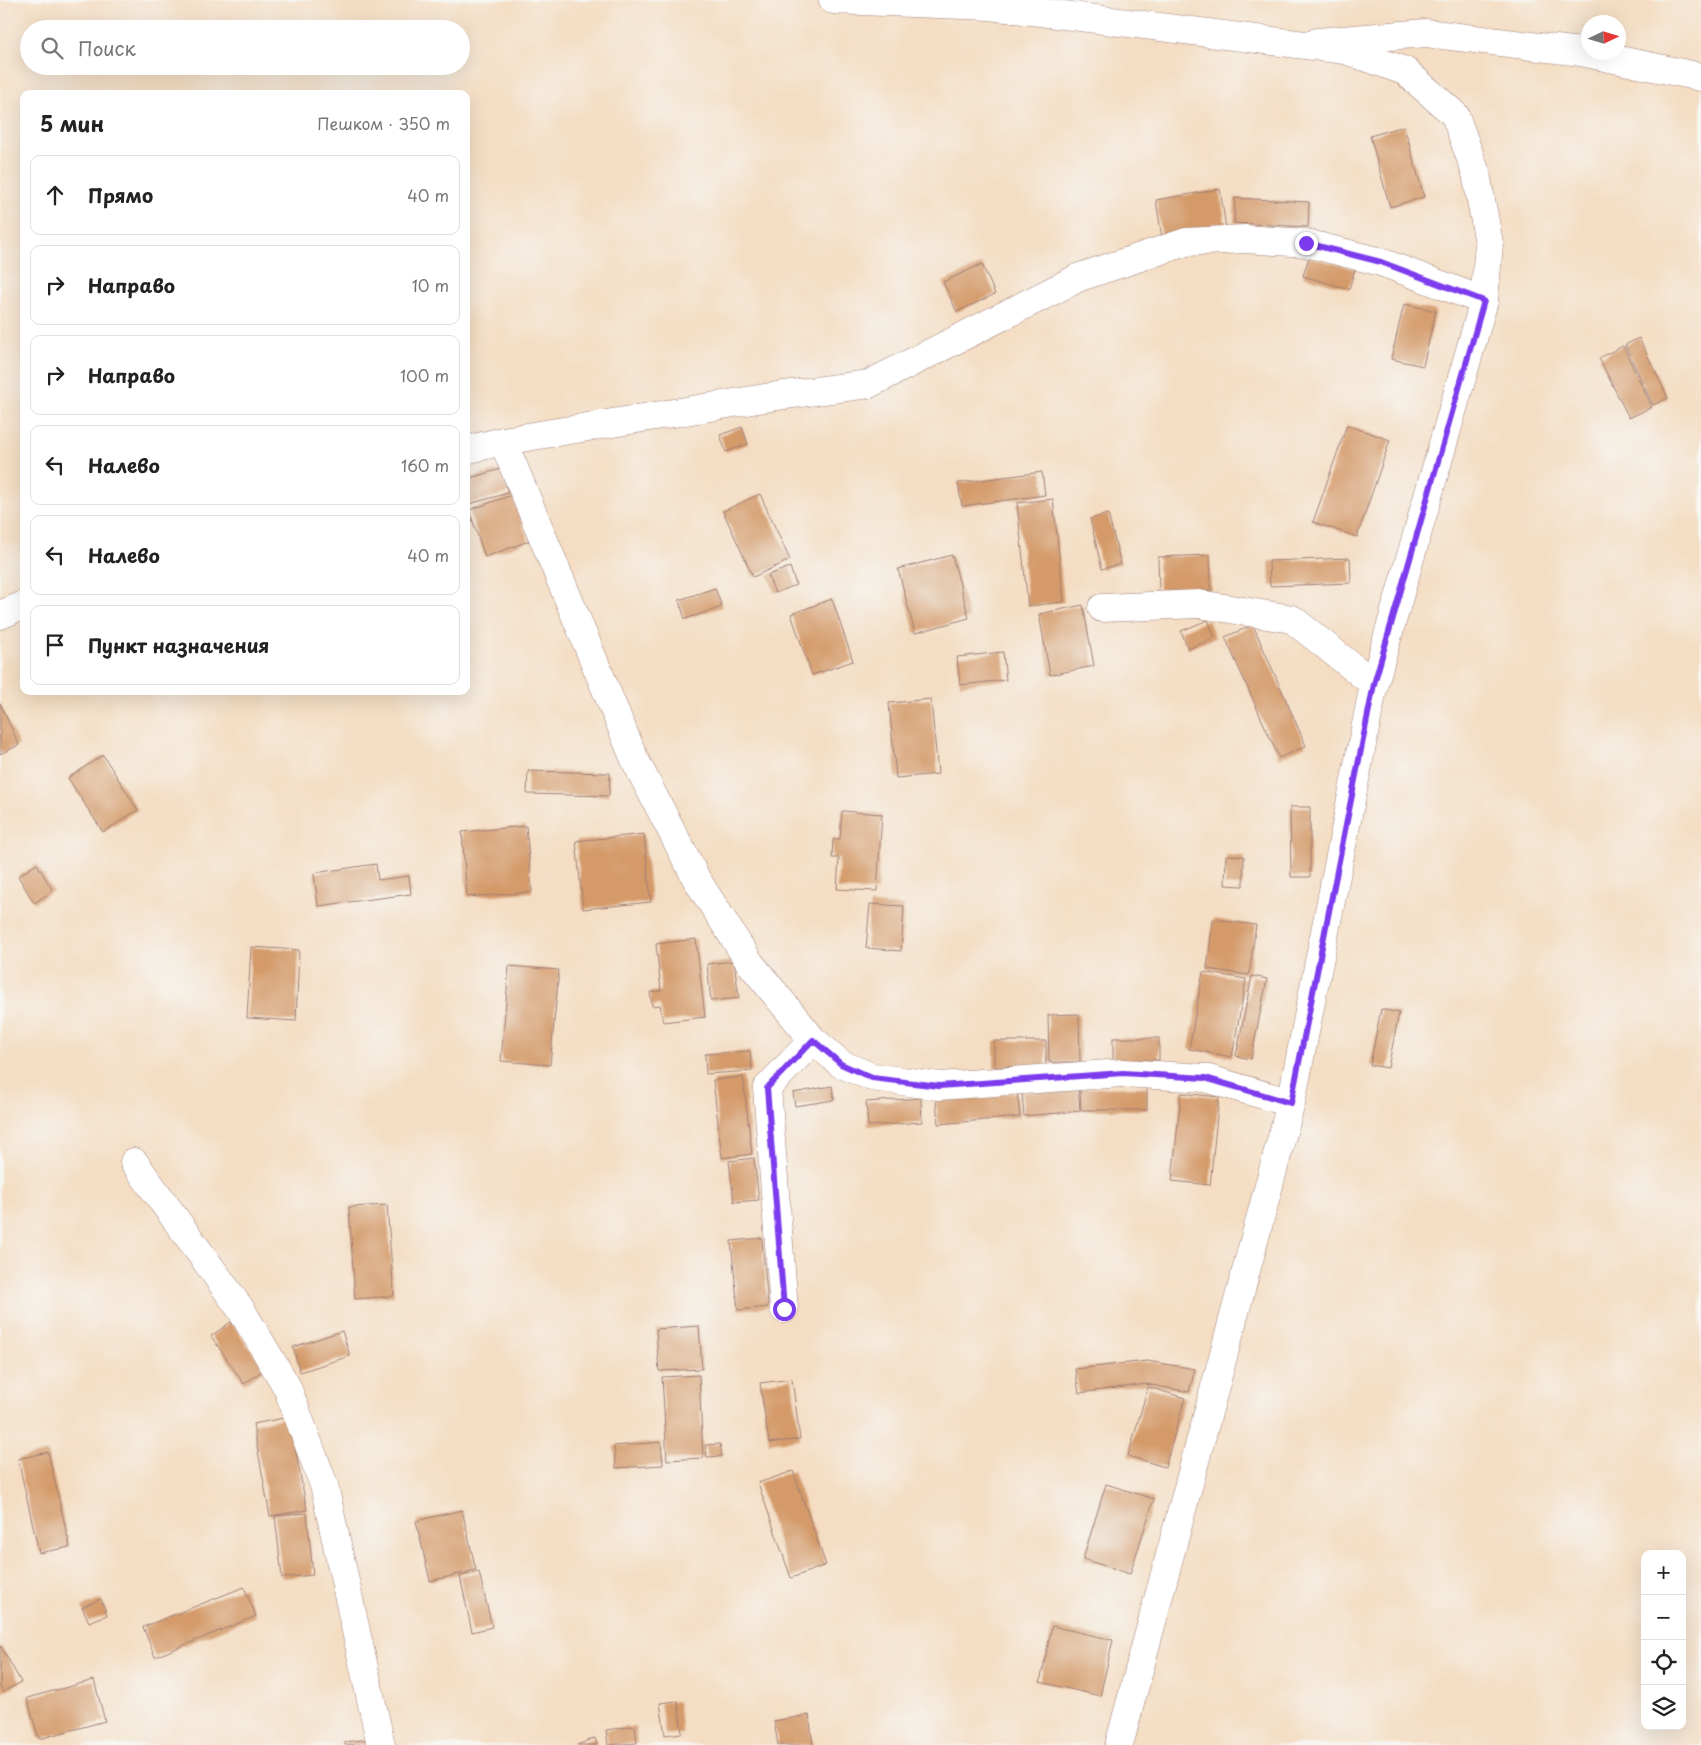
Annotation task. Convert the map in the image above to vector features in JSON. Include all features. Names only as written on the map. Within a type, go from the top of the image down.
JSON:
[{"type":"street","points":[[833,0],[990,6],[1345,50],[1405,71],[1455,115],[1476,173],[1489,243],[1484,301],[1374,684],[1291,1103],[1119,1745]]},
{"type":"street","points":[[1296,44],[1426,33],[1581,52],[1701,77]]},
{"type":"street","points":[[470,449],[777,396],[869,384],[1080,277],[1186,242],[1245,239],[1306,243],[1381,262],[1484,301]]},
{"type":"street","points":[[504,442],[635,760],[693,872],[750,963],[813,1040],[841,1064],[872,1078],[939,1086],[1123,1073],[1205,1078],[1291,1103]]},
{"type":"street","points":[[1102,608],[1199,604],[1292,619],[1374,684]]},
{"type":"street","points":[[0,615],[20,607]]},
{"type":"street","points":[[784,1309],[767,1088],[813,1040]]},
{"type":"street","points":[[134,1162],[240,1308],[287,1387],[324,1485],[381,1745]]},
{"type":"building","points":[[1404,126],[1424,197],[1390,207],[1370,136]]},
{"type":"building","points":[[1220,189],[1226,228],[1162,238],[1156,200]]},
{"type":"building","points":[[1235,198],[1309,202],[1308,227],[1234,223]]},
{"type":"building","points":[[1309,257],[1355,269],[1349,289],[1303,276]]},
{"type":"building","points":[[982,264],[995,294],[957,312],[943,282]]},
{"type":"building","points":[[1404,304],[1436,311],[1423,366],[1391,359]]},
{"type":"building","points":[[1639,338],[1668,398],[1653,405],[1625,345]]},
{"type":"building","points":[[1623,346],[1652,407],[1629,418],[1599,358]]},
{"type":"building","points":[[1347,425],[1390,440],[1357,537],[1313,522]]},
{"type":"building","points":[[742,427],[748,444],[726,452],[720,435]]},
{"type":"building","points":[[501,469],[508,493],[470,504],[470,478]]},
{"type":"building","points":[[1042,472],[1045,495],[962,506],[958,483]]},
{"type":"building","points":[[760,494],[790,560],[753,577],[723,511]]},
{"type":"building","points":[[512,495],[529,541],[485,557],[470,510]]},
{"type":"building","points":[[1053,499],[1064,602],[1028,606],[1017,503]]},
{"type":"building","points":[[1108,514],[1121,564],[1102,569],[1090,519]]},
{"type":"building","points":[[952,555],[969,618],[915,633],[898,569]]},
{"type":"building","points":[[1210,555],[1211,590],[1159,592],[1158,557]]},
{"type":"building","points":[[1350,558],[1351,583],[1270,586],[1269,561]]},
{"type":"building","points":[[790,567],[796,585],[775,593],[768,575]]},
{"type":"building","points":[[715,588],[722,607],[685,619],[679,600]]},
{"type":"building","points":[[832,599],[853,661],[812,675],[791,614]]},
{"type":"building","points":[[1083,605],[1094,666],[1050,675],[1039,614]]},
{"type":"building","points":[[1208,620],[1215,638],[1188,649],[1181,631]]},
{"type":"building","points":[[1253,625],[1306,746],[1279,758],[1225,637]]},
{"type":"building","points":[[1003,652],[1006,680],[960,685],[957,657]]},
{"type":"building","points":[[931,699],[938,774],[896,778],[889,703]]},
{"type":"building","points":[[0,703],[19,745],[0,754]]},
{"type":"building","points":[[103,755],[138,810],[103,832],[68,778]]},
{"type":"building","points":[[528,771],[610,773],[609,796],[527,794]]},
{"type":"building","points":[[1290,807],[1310,807],[1310,877],[1291,877]]},
{"type":"building","points":[[842,811],[882,814],[877,891],[837,889],[839,858],[832,858],[833,839],[840,839]]},
{"type":"building","points":[[526,826],[532,892],[467,897],[462,832]]},
{"type":"building","points":[[644,834],[651,902],[583,909],[576,841]]},
{"type":"building","points":[[1226,855],[1244,856],[1243,886],[1225,885]]},
{"type":"building","points":[[37,864],[53,891],[34,903],[18,876]]},
{"type":"building","points":[[376,864],[378,880],[409,876],[411,894],[318,906],[314,873]]},
{"type":"building","points":[[870,904],[904,906],[901,951],[866,948]]},
{"type":"building","points":[[1213,919],[1256,925],[1249,975],[1207,969]]},
{"type":"building","points":[[696,939],[705,1017],[663,1022],[660,1005],[652,1006],[650,992],[661,991],[656,944]]},
{"type":"building","points":[[251,947],[299,950],[296,1021],[247,1018]]},
{"type":"building","points":[[734,961],[739,998],[711,1001],[707,964]]},
{"type":"building","points":[[509,966],[559,970],[550,1065],[501,1061]]},
{"type":"building","points":[[1203,972],[1246,979],[1232,1057],[1189,1049]]},
{"type":"building","points":[[1252,976],[1267,979],[1251,1059],[1236,1056]]},
{"type":"building","points":[[1381,1009],[1399,1013],[1388,1068],[1370,1065]]},
{"type":"building","points":[[1079,1014],[1080,1062],[1049,1062],[1048,1015]]},
{"type":"building","points":[[1113,1038],[1159,1038],[1159,1060],[1113,1060]]},
{"type":"building","points":[[994,1041],[1046,1041],[1046,1066],[994,1067]]},
{"type":"building","points":[[750,1051],[752,1071],[706,1074],[705,1054]]},
{"type":"building","points":[[743,1077],[752,1154],[722,1158],[713,1080]]},
{"type":"building","points":[[832,1086],[834,1100],[795,1106],[793,1093]]},
{"type":"building","points":[[1147,1087],[1147,1110],[1081,1110],[1080,1088]]},
{"type":"building","points":[[1078,1088],[1080,1111],[1024,1116],[1022,1092]]},
{"type":"building","points":[[1017,1092],[1020,1117],[938,1124],[936,1100]]},
{"type":"building","points":[[1181,1093],[1219,1097],[1210,1185],[1172,1181]]},
{"type":"building","points":[[921,1098],[922,1122],[868,1126],[866,1102]]},
{"type":"building","points":[[754,1158],[759,1200],[734,1202],[729,1161]]},
{"type":"building","points":[[387,1205],[394,1296],[355,1299],[349,1207]]},
{"type":"building","points":[[762,1238],[768,1307],[738,1310],[731,1241]]},
{"type":"building","points":[[231,1322],[265,1369],[244,1384],[211,1336]]},
{"type":"building","points":[[699,1326],[702,1369],[659,1371],[656,1329]]},
{"type":"building","points":[[342,1331],[350,1356],[300,1372],[293,1347]]},
{"type":"building","points":[[1147,1361],[1195,1369],[1189,1392],[1146,1384],[1079,1393],[1075,1369]]},
{"type":"building","points":[[699,1375],[703,1458],[667,1460],[662,1377]]},
{"type":"building","points":[[792,1379],[800,1439],[769,1443],[760,1383]]},
{"type":"building","points":[[1148,1387],[1185,1398],[1165,1467],[1128,1456]]},
{"type":"building","points":[[289,1417],[307,1510],[270,1516],[253,1424]]},
{"type":"building","points":[[661,1442],[663,1465],[616,1468],[614,1446]]},
{"type":"building","points":[[720,1444],[722,1456],[707,1457],[705,1445]]},
{"type":"building","points":[[48,1452],[70,1547],[39,1553],[18,1459]]},
{"type":"building","points":[[793,1471],[826,1565],[791,1578],[758,1483]]},
{"type":"building","points":[[1106,1484],[1154,1499],[1130,1574],[1083,1559]]},
{"type":"building","points":[[462,1510],[476,1570],[430,1581],[416,1521]]},
{"type":"building","points":[[307,1513],[313,1575],[282,1578],[275,1516]]},
{"type":"building","points":[[479,1572],[492,1627],[472,1632],[460,1576]]},
{"type":"building","points":[[244,1587],[256,1616],[155,1657],[143,1627]]},
{"type":"building","points":[[101,1599],[107,1615],[89,1622],[82,1607]]},
{"type":"building","points":[[1052,1626],[1113,1640],[1100,1696],[1040,1682]]},
{"type":"building","points":[[1,1646],[21,1682],[3,1692],[0,1687]]},
{"type":"building","points":[[94,1680],[105,1721],[39,1739],[27,1698]]},
{"type":"building","points":[[678,1701],[682,1733],[665,1735],[660,1703]]},
{"type":"building","points":[[809,1715],[813,1745],[778,1745],[774,1721]]},
{"type":"building","points":[[635,1726],[637,1743],[608,1745],[606,1730]]},
{"type":"building","points":[[595,1738],[597,1745],[577,1745]]},
{"type":"building","points":[[369,1739],[369,1745],[345,1745],[345,1742]]},
{"type":"route","points":[[784,1309],[767,1088],[813,1040],[841,1064],[872,1078],[939,1086],[1123,1073],[1205,1078],[1291,1103],[1374,684],[1484,301],[1381,262],[1306,243]]}]
